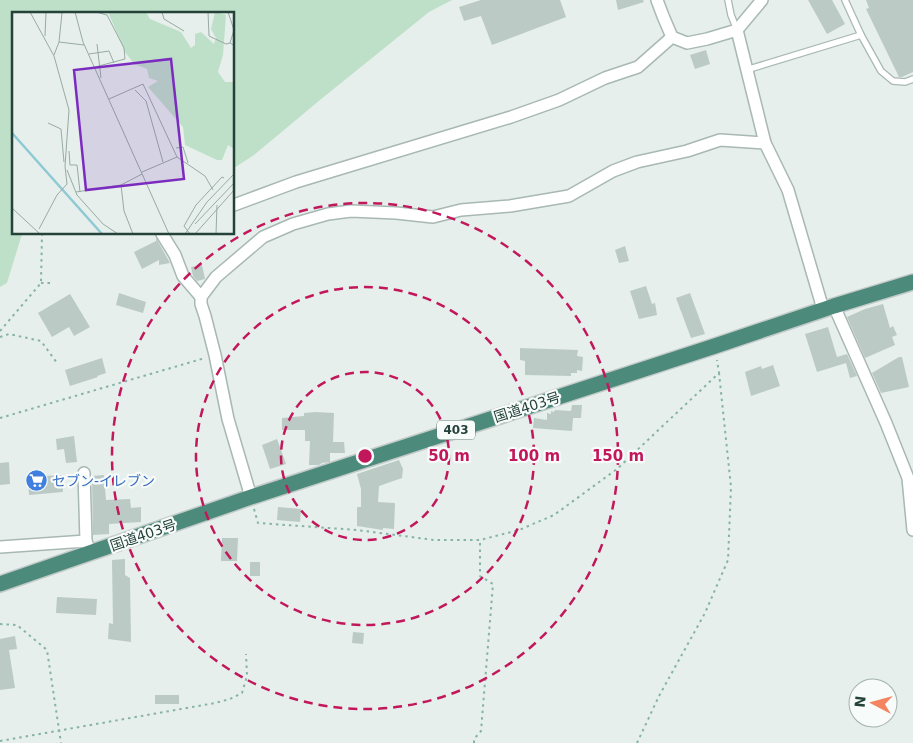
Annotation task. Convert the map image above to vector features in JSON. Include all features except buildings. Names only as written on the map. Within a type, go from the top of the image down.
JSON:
[{"type":"highway","name":"国道403号","points":[[0,584],[88,547],[251,497],[913,282]]},
{"type":"street","points":[[658,0],[672,37],[688,43],[737,30],[762,0]]},
{"type":"street","points":[[737,30],[765,144],[788,190],[829,308],[886,423],[910,478],[913,530]]},
{"type":"street","points":[[235,205],[296,182],[511,117],[559,100],[605,78],[638,66],[672,37]]},
{"type":"street","points":[[251,497],[228,419],[206,316],[201,304],[201,297],[216,277],[263,237],[293,224],[328,214],[351,210],[433,216],[461,210],[510,206],[569,196],[613,171],[637,162],[720,140],[765,144]]},
{"type":"street","points":[[163,235],[175,255],[183,276],[201,297]]},
{"type":"street","points":[[0,547],[88,547],[84,473]]},
{"type":"lane","points":[[728,0],[737,30]]},
{"type":"lane","points":[[845,0],[861,35],[881,71],[893,81],[905,82],[913,79]]},
{"type":"lane","points":[[746,70],[861,35]]},
{"type":"path","points":[[0,331],[41,283],[42,235]]},
{"type":"path","points":[[41,283],[54,283]]},
{"type":"path","points":[[0,337],[10,334],[41,340],[57,363]]},
{"type":"path","points":[[638,743],[660,696],[705,613],[728,560],[731,487],[715,346]]},
{"type":"path","points":[[0,418],[215,355]]},
{"type":"path","points":[[251,497],[258,523],[358,530],[434,540],[480,540],[519,530],[554,515],[618,469],[719,373]]},
{"type":"path","points":[[474,743],[474,739],[481,731],[493,584],[480,576],[480,540]]},
{"type":"path","points":[[0,624],[17,625],[47,650],[61,743]]},
{"type":"path","points":[[0,741],[230,699],[242,693],[247,676],[246,654]]},
{"type":"green space","points":[[0,0],[452,0],[429,12],[254,155],[235,167],[235,12],[12,12],[12,235],[22,235],[7,283],[0,287]]},
{"type":"place","name":"セブン-イレブン","points":[[36,481]]}]
